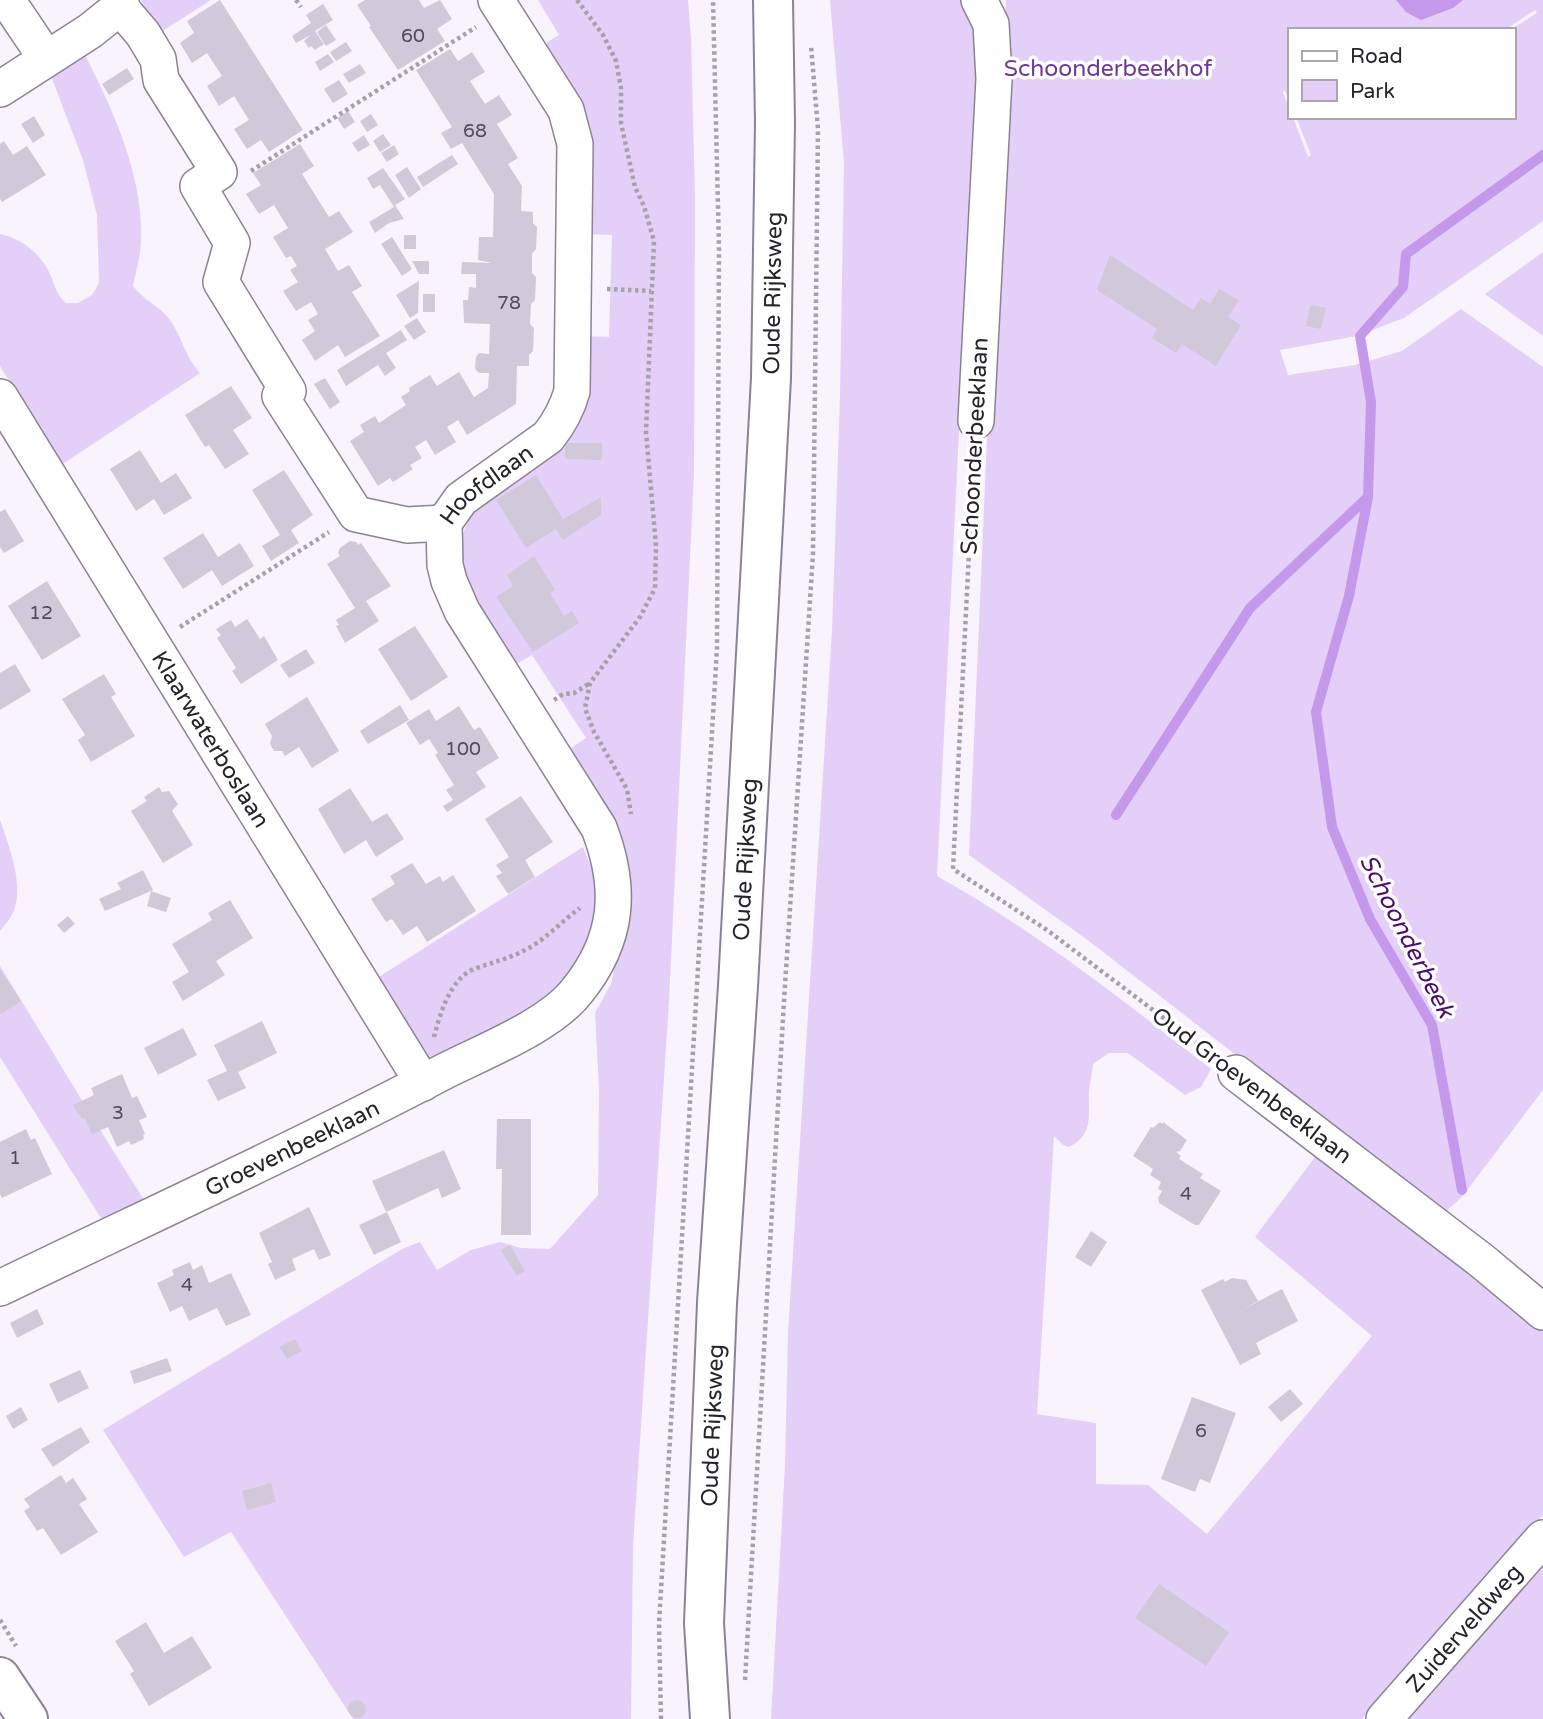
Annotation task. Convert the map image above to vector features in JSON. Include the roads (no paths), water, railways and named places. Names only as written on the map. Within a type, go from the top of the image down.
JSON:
[{"type":"main road","name":"Oude Rijksweg","points":[[710,1719],[704,1623],[717,1303],[738,986],[772,378],[775,123],[773,0]]},
{"type":"main road","points":[[0,1677],[28,1719]]},
{"type":"street","points":[[7,0],[46,58]]},
{"type":"street","points":[[0,89],[90,31],[121,3],[158,59],[161,80],[219,172],[198,186],[232,243],[222,282],[288,390],[280,396],[356,514],[407,525],[444,523]]},
{"type":"street","name":"Hoofdlaan","points":[[499,5],[566,110],[572,126],[575,144],[572,391],[559,423],[548,437],[461,499],[444,523],[445,565],[462,611],[599,828],[610,856],[614,892],[609,933],[596,966],[576,994]]},
{"type":"street","name":"Schoonderbeeklaan","points":[[976,421],[994,79],[987,8]]},
{"type":"street","name":"Klaarwaterboslaan","points":[[0,397],[423,1083]]},
{"type":"street","name":"Groevenbeeklaan","points":[[0,1289],[423,1083],[541,1022],[576,994]]},
{"type":"street","name":"Oud Groevenbeeklaan","points":[[1236,1073],[1482,1261],[1543,1312]]},
{"type":"street","name":"Zuiderveldweg","points":[[1384,1719],[1543,1538]]},
{"type":"waterway","name":"Schoonderbeek","points":[[1462,1190],[1432,1025],[1370,919],[1332,827],[1316,712],[1349,596],[1368,497],[1371,402],[1360,336],[1403,287],[1406,254],[1543,155]]},
{"type":"waterway","name":"Schoonderbeek","points":[[1116,815],[1250,608],[1368,497]]},
{"type":"park label","name":"Schoonderbeekhof","points":[[1108,68]]}]
